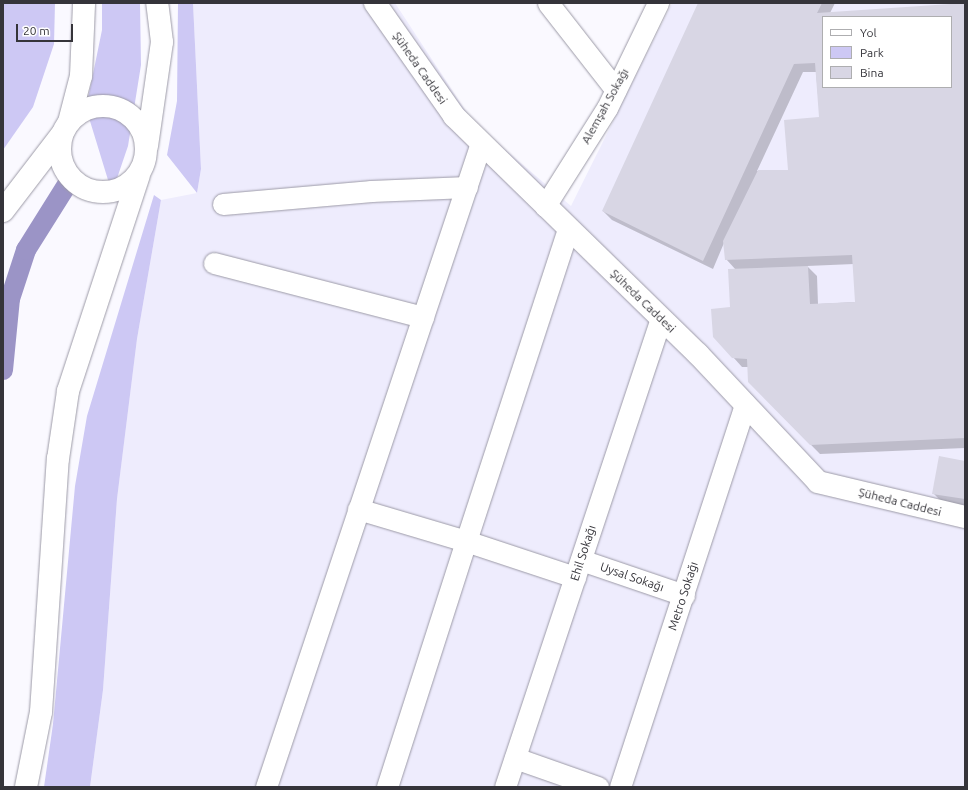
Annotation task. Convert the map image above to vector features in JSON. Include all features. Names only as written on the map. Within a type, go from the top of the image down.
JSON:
[{"type":"street","points":[[84,3],[81,76],[60,147],[61,161],[67,174],[77,184],[89,190],[103,192],[116,191],[129,184],[139,174]]},
{"type":"street","points":[[26,787],[41,712],[58,459],[68,391],[147,147],[162,42],[158,3]]},
{"type":"street","name":"Şüheda Caddesi","points":[[375,3],[454,116],[661,319],[745,404],[818,482],[965,517]]},
{"type":"street","points":[[548,3],[616,90]]},
{"type":"street","name":"Alemşah Sokağı","points":[[546,206],[616,90],[658,3]]},
{"type":"street","points":[[3,211],[65,128],[80,112],[94,106],[109,106],[124,110],[140,126],[147,147]]},
{"type":"street","points":[[266,787],[481,143]]},
{"type":"street","points":[[223,204],[371,191],[466,187]]},
{"type":"street","points":[[387,787],[568,228]]},
{"type":"street","points":[[214,262],[423,317]]},
{"type":"street","name":"Ehil Sokağı","points":[[505,787],[661,319]]},
{"type":"street","name":"Metro Sokağı","points":[[620,787],[745,404]]},
{"type":"street","name":"Uysal Sokağı","points":[[358,509],[466,541],[684,594]]},
{"type":"street","points":[[515,758],[598,787]]},
{"type":"shaded area","points":[[193,3],[395,3],[473,122],[571,206],[672,3],[965,3],[965,787],[90,787],[103,690],[117,499],[137,339],[161,200],[197,193],[201,169]]},
{"type":"green space","points":[[3,3],[55,3],[54,44],[33,107],[3,150]]},
{"type":"green space","points":[[102,3],[140,3],[141,65],[128,146],[112,193],[86,108],[102,30]]},
{"type":"green space","points":[[178,3],[193,3],[201,169],[197,193],[167,155],[177,101]]},
{"type":"green space","points":[[154,195],[161,200],[137,339],[117,499],[103,690],[90,787],[44,787],[53,724],[75,486],[87,416]]},
{"type":"building","points":[[698,3],[822,3],[817,13],[965,3],[965,438],[810,445],[748,382],[747,359],[732,358],[713,337],[711,309],[730,307],[728,269],[808,266],[810,304],[855,302],[852,255],[725,260],[723,241],[758,170],[788,170],[784,120],[819,117],[815,63],[794,64],[703,261],[602,211]]},
{"type":"building","points":[[939,456],[965,461],[965,499],[932,494]]},
{"type":"waterway","points":[[3,370],[10,299],[26,250],[68,183]]}]
